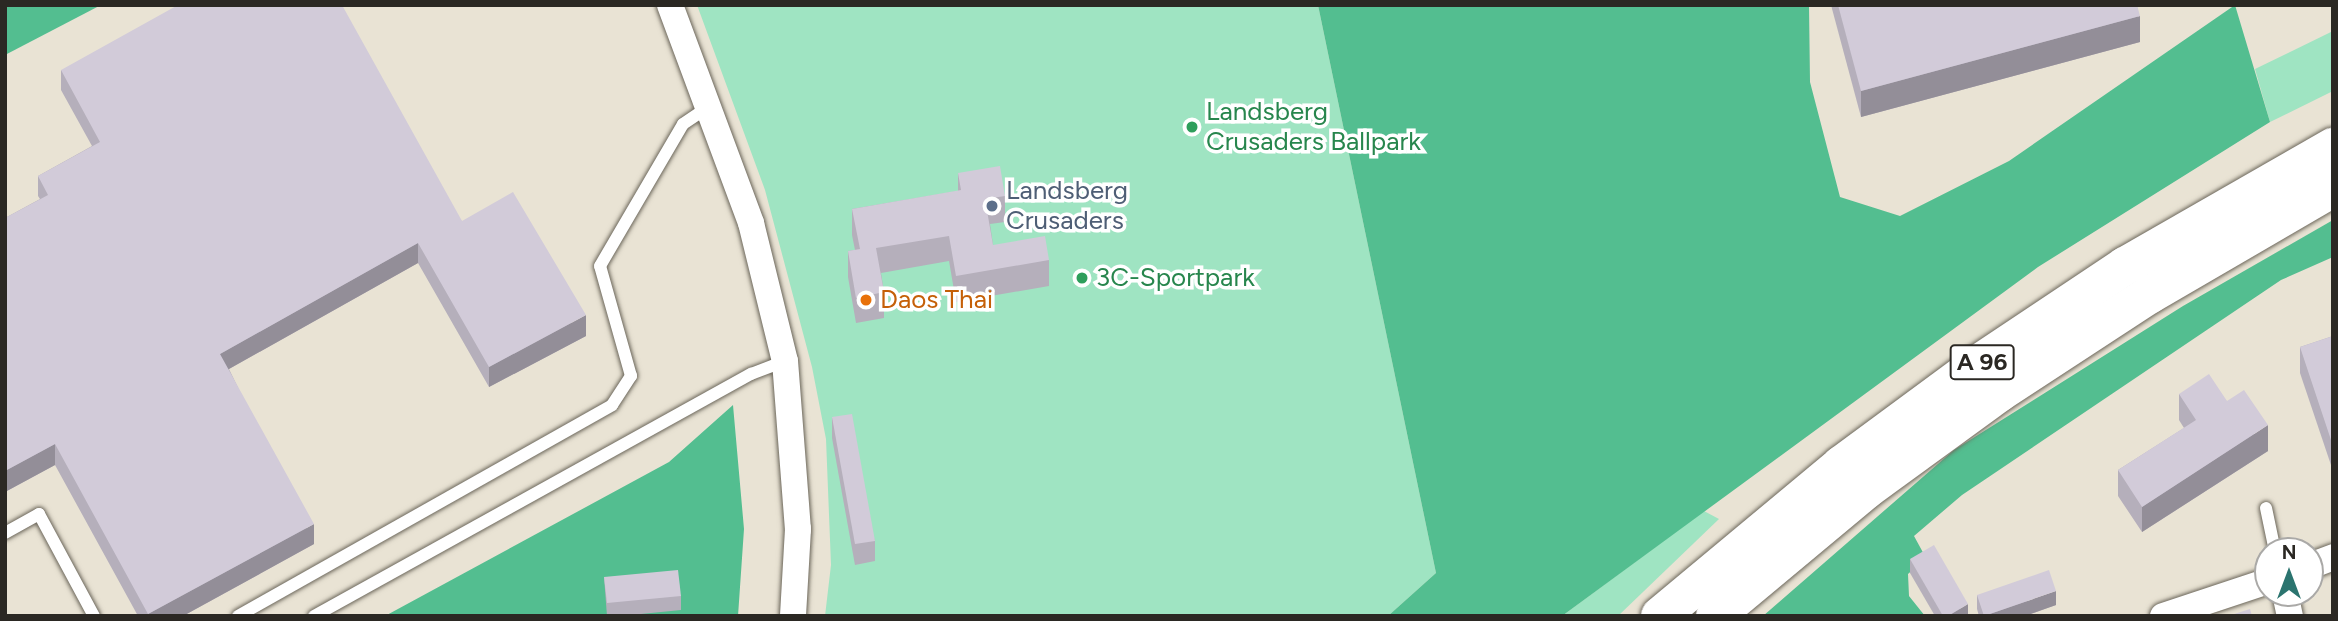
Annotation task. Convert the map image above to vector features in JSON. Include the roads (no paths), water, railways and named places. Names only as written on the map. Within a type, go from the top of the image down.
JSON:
[{"type":"highway","name":"A 96","points":[[1660,616],[1841,465],[1978,364],[2125,266],[2333,147]]},
{"type":"highway","name":"A 96","points":[[1715,616],[1866,490],[1999,393],[2149,295],[2333,188]]},
{"type":"street","points":[[670,5],[751,223],[785,361],[798,529],[793,616]]},
{"type":"street","points":[[2163,616],[2254,586]]},
{"type":"lane","points":[[238,616],[612,405],[631,376],[600,266],[683,124],[709,107]]},
{"type":"lane","points":[[314,616],[751,374],[785,361]]},
{"type":"lane","points":[[2266,508],[2272,537]]},
{"type":"lane","points":[[5,533],[39,514],[94,616]]},
{"type":"place","name":"Landsberg Crusaders Ballpark","points":[[1192,127]]},
{"type":"place","name":"Landsberg Crusaders","points":[[992,206]]},
{"type":"place","name":"3C-Sportpark","points":[[1082,278]]},
{"type":"place","name":"Daos Thai","points":[[866,300]]}]
